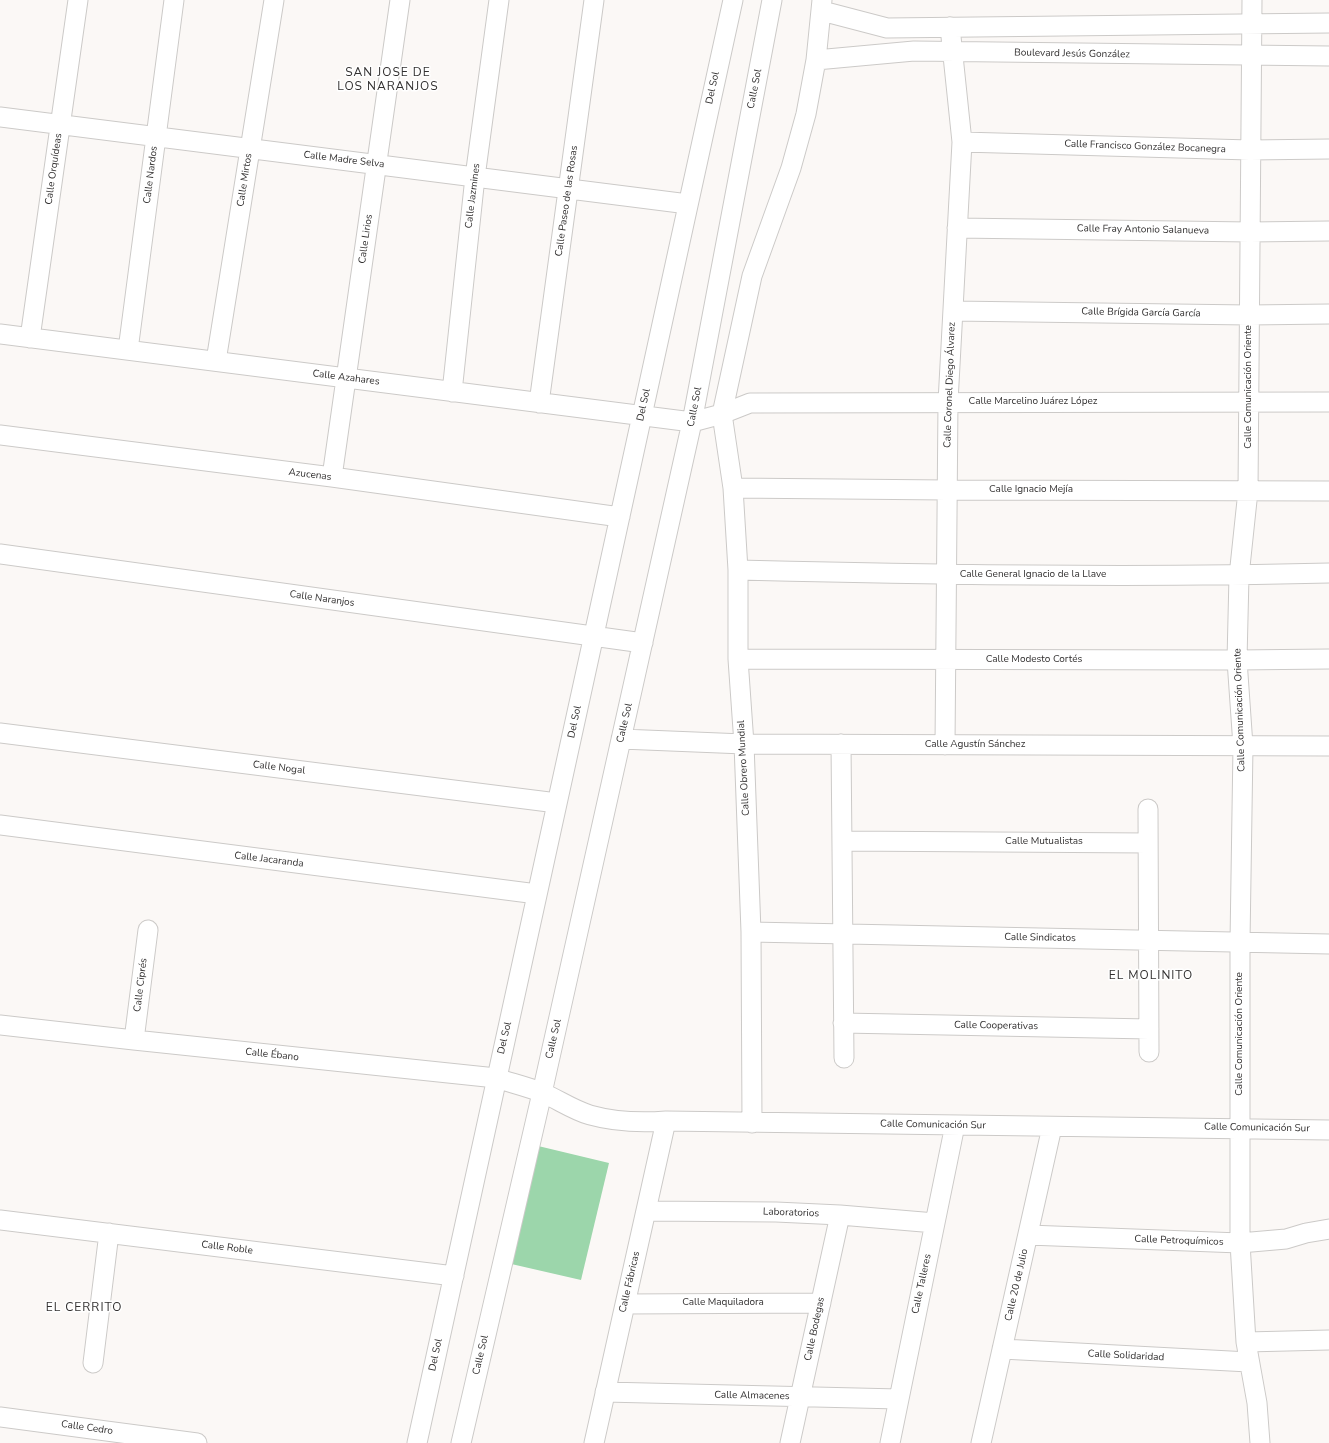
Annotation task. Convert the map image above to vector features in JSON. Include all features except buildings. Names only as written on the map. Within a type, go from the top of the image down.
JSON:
[{"type":"street","name":"Calle Orquídeas","points":[[30,338],[78,0]]},
{"type":"street","name":"Calle Nardos","points":[[128,350],[174,0]]},
{"type":"street","name":"Calle Mirtos","points":[[216,361],[274,0]]},
{"type":"street","name":"Calle Lirios","points":[[332,477],[400,0]]},
{"type":"street","name":"Calle Jazmines","points":[[452,392],[475,177],[499,0]]},
{"type":"street","name":"Calle Paseo de las Rosas","points":[[539,403],[594,0]]},
{"type":"street","name":"Del Sol","points":[[417,1443],[733,0]]},
{"type":"street","name":"Calle Sol","points":[[461,1443],[542,1093],[692,422],[772,0]]},
{"type":"street","name":"Calle Comunicación Oriente","points":[[1252,0],[1248,491],[1239,576],[1237,660],[1243,746],[1240,942],[1240,1243],[1246,1342],[1257,1403],[1260,1443]]},
{"type":"street","points":[[722,414],[752,276],[791,168],[806,114],[816,60],[822,6],[887,28],[1329,24]]},
{"type":"street","name":"Calle Coronel Diego Álvarez","points":[[945,745],[948,402],[962,142],[950,27]]},
{"type":"street","points":[[887,28],[914,51]]},
{"type":"street","name":"Boulevard Jesús González","points":[[816,60],[914,51],[1329,56]]},
{"type":"street","name":"Calle Madre Selva","points":[[0,117],[688,204]]},
{"type":"street","name":"Calle Francisco González Bocanegra","points":[[962,142],[1250,150],[1329,149]]},
{"type":"street","name":"Calle Fray Antonio Salanueva","points":[[957,228],[1250,232],[1329,231]]},
{"type":"street","name":"Calle Brígida García García","points":[[953,311],[1249,315],[1329,314]]},
{"type":"street","name":"Calle Azahares","points":[[0,334],[692,422]]},
{"type":"street","name":"Calle Marcelino Juárez López","points":[[692,422],[722,414],[750,403],[1329,402]]},
{"type":"street","name":"Calle Obrero Mundial","points":[[722,414],[733,488],[738,570],[738,659],[744,744],[751,932],[752,1123]]},
{"type":"street","name":"Azucenas","points":[[0,435],[332,477],[620,516]]},
{"type":"street","name":"Calle Ignacio Mejía","points":[[733,488],[947,490],[1329,490]]},
{"type":"street","name":"Calle Naranjos","points":[[0,554],[643,643]]},
{"type":"street","name":"Calle General Ignacio de la Llave","points":[[738,570],[946,575],[1239,576],[1329,573]]},
{"type":"street","name":"Calle Modesto Cortés","points":[[738,659],[1329,659]]},
{"type":"street","name":"Calle Nogal","points":[[0,734],[557,803]]},
{"type":"street","name":"Calle Agustín Sánchez","points":[[621,739],[744,744],[1329,746]]},
{"type":"street","points":[[841,744],[844,1058]]},
{"type":"street","points":[[1148,809],[1149,1052]]},
{"type":"street","name":"Calle Jacaranda","points":[[0,825],[537,894]]},
{"type":"street","name":"Calle Mutualistas","points":[[842,841],[1148,843]]},
{"type":"street","name":"Calle Ciprés","points":[[134,1040],[148,930]]},
{"type":"street","name":"Calle Sindicatos","points":[[751,932],[1329,944]]},
{"type":"street","name":"Calle Ébano","points":[[0,1024],[134,1040],[496,1078],[542,1093]]},
{"type":"street","name":"Calle Cooperativas","points":[[843,1024],[1149,1029]]},
{"type":"street","name":"Calle Comunicación Sur","points":[[542,1093],[589,1115],[640,1123],[666,1121],[1329,1130]]},
{"type":"street","name":"Calle Fábricas","points":[[594,1443],[666,1121]]},
{"type":"street","name":"Calle Talleres","points":[[890,1443],[955,1125]]},
{"type":"street","name":"Calle 20 de Julio","points":[[981,1443],[1052,1126]]},
{"type":"street","name":"Laboratorios","points":[[646,1211],[769,1212],[935,1224]]},
{"type":"street","name":"Calle Bodegas","points":[[790,1443],[840,1216]]},
{"type":"street","name":"Calle Roble","points":[[0,1220],[454,1276]]},
{"type":"street","name":"Calle Petroquímicos","points":[[1028,1235],[1240,1243],[1286,1239],[1306,1233],[1329,1229]]},
{"type":"street","points":[[93,1363],[109,1233]]},
{"type":"street","name":"Calle Maquiladora","points":[[625,1304],[820,1303]]},
{"type":"street","points":[[1246,1342],[1329,1340]]},
{"type":"street","name":"Calle Solidaridad","points":[[1002,1349],[1249,1362]]},
{"type":"street","name":"Calle Almacenes","points":[[605,1392],[899,1399]]},
{"type":"street","name":"Calle Cedro","points":[[0,1417],[197,1443]]},
{"type":"green space","points":[[534,1145],[609,1163],[581,1280],[507,1263]]},
{"type":"district","name":"SAN JOSE DE LOS NARANJOS","points":[[388,80]]},
{"type":"district","name":"EL MOLINITO","points":[[1151,976]]},
{"type":"district","name":"EL CERRITO","points":[[84,1308]]}]
